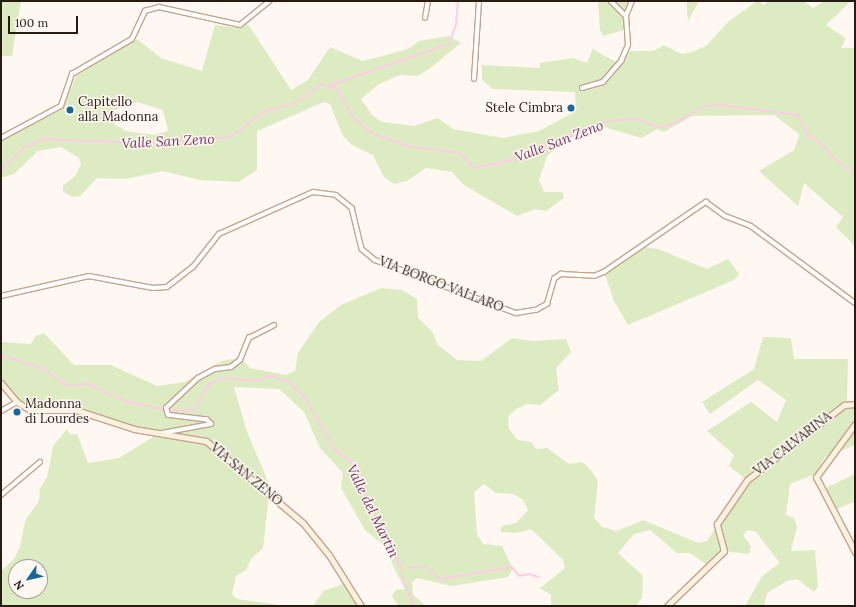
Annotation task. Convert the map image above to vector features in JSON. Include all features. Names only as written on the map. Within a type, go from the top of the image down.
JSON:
[{"type":"street","points":[[1,138],[61,106],[72,74],[132,39],[145,11],[159,7],[240,25],[270,1]]},
{"type":"street","points":[[425,18],[428,1]]},
{"type":"street","points":[[474,79],[479,1]]},
{"type":"street","points":[[611,1],[626,16]]},
{"type":"street","points":[[582,88],[603,82],[621,61],[628,45],[626,16],[632,1]]},
{"type":"street","name":"VIA BORGO VALLARO","points":[[1,296],[89,276],[153,288],[167,287],[193,267],[225,230],[313,192],[336,195],[352,208],[362,249],[375,260],[516,313],[536,310],[547,304],[554,279],[562,274],[594,276],[604,272],[706,202],[725,216],[751,226],[855,303]]},
{"type":"street","points":[[159,434],[211,424],[207,420],[165,412],[166,408],[198,378],[215,369],[231,368],[240,360],[249,338],[274,325]]},
{"type":"street","name":"VIA SAN ZENO","points":[[1,383],[17,402],[35,412],[70,409],[91,413],[159,434],[206,441],[222,453],[315,537],[361,606]]},
{"type":"street","points":[[1,411],[17,402]]},
{"type":"street","name":"VIA CALVARINA","points":[[667,606],[724,551],[717,524],[747,480],[844,405],[855,404]]},
{"type":"street","name":"VIA CALVARINA","points":[[855,424],[816,477],[855,552]]},
{"type":"street","points":[[1,495],[40,462]]},
{"type":"green space","points":[[1,1],[21,1],[12,56],[1,56]]},
{"type":"green space","points":[[598,1],[630,1],[624,30],[603,36],[600,30]]},
{"type":"green space","points":[[687,1],[699,1],[688,21],[687,9]]},
{"type":"green space","points":[[757,1],[765,5],[767,1],[803,1],[813,8],[824,1],[851,1],[826,25],[846,38],[841,48],[855,48],[855,246],[836,227],[843,217],[804,183],[798,206],[759,171],[794,150],[798,139],[799,134],[774,115],[692,116],[664,132],[657,129],[642,138],[603,127],[569,137],[547,156],[539,180],[544,192],[563,192],[564,198],[546,211],[535,209],[517,216],[464,185],[452,172],[426,168],[407,181],[394,184],[384,177],[373,155],[352,145],[343,136],[330,104],[324,102],[257,131],[257,170],[238,182],[200,180],[163,171],[126,179],[97,178],[80,196],[73,197],[63,192],[63,186],[76,175],[81,164],[79,158],[61,147],[38,151],[14,174],[1,178],[1,140],[62,110],[76,76],[137,39],[161,58],[202,71],[215,25],[237,28],[248,24],[291,90],[308,80],[330,47],[363,61],[408,49],[419,41],[449,36],[461,43],[429,69],[417,76],[400,75],[379,84],[361,99],[372,115],[382,122],[414,126],[438,118],[453,129],[503,138],[539,131],[569,115],[576,109],[575,92],[493,89],[482,80],[482,65],[540,68],[540,63],[573,58],[587,63],[593,49],[621,65],[630,51],[653,51],[664,45],[682,54],[692,52],[706,46],[728,22]],"holes":[[[137,102],[163,110],[168,131],[154,135],[126,131],[100,116]]]},
{"type":"green space","points":[[638,246],[658,249],[707,269],[728,259],[739,274],[734,280],[628,325],[614,301],[604,272]]},
{"type":"green space","points":[[381,288],[402,290],[417,299],[418,318],[432,331],[437,344],[457,360],[481,361],[512,338],[533,341],[566,339],[571,352],[556,368],[559,390],[540,405],[527,404],[516,409],[508,417],[509,429],[518,440],[531,442],[536,449],[547,448],[569,464],[582,462],[590,469],[598,481],[594,518],[602,527],[617,531],[643,520],[698,543],[707,541],[747,480],[729,466],[734,455],[707,431],[751,402],[777,422],[786,400],[758,380],[710,414],[702,402],[754,369],[763,337],[791,338],[794,359],[848,359],[847,402],[855,406],[855,445],[825,457],[815,474],[790,484],[786,515],[794,518],[797,527],[791,551],[815,550],[818,586],[814,592],[797,579],[787,581],[767,593],[764,606],[745,606],[762,576],[780,563],[756,532],[748,530],[743,535],[751,546],[749,554],[724,551],[710,567],[690,553],[677,553],[650,530],[634,534],[618,553],[643,576],[642,598],[636,606],[551,606],[551,595],[540,588],[565,568],[563,560],[531,529],[517,533],[500,532],[502,526],[516,523],[528,510],[523,500],[514,494],[496,493],[484,484],[474,492],[477,534],[483,544],[502,546],[513,569],[508,577],[452,586],[417,578],[412,582],[413,595],[426,606],[398,606],[392,596],[396,590],[405,589],[392,564],[390,550],[365,530],[341,488],[343,473],[320,448],[304,412],[279,389],[234,387],[247,432],[270,486],[263,548],[251,559],[246,570],[236,576],[232,594],[237,599],[287,606],[1,606],[1,571],[8,565],[8,599],[48,599],[48,559],[14,559],[20,547],[25,521],[39,501],[40,489],[47,477],[53,446],[67,429],[70,434],[77,434],[88,463],[119,458],[158,434],[91,413],[25,408],[1,383],[1,342],[31,344],[36,336],[44,333],[74,365],[111,365],[157,386],[185,382],[222,361],[232,359],[243,360],[250,368],[286,375],[295,371],[298,353],[319,322],[341,305]]},
{"type":"green space","points":[[855,474],[855,501],[833,511],[819,491]]},
{"type":"green space","points":[[346,583],[361,606],[313,606],[323,591]]},
{"type":"waterway","name":"Valle San Zeno","points":[[331,85],[449,44],[456,25],[458,1]]},
{"type":"waterway","name":"Valle San Zeno","points":[[1,170],[23,148],[44,139],[160,144],[230,137],[266,111],[294,103],[322,84],[338,89],[354,118],[374,134],[407,146],[460,153],[474,168],[526,157],[604,122],[636,118],[659,128],[676,123],[705,106],[721,105],[798,115],[809,136],[824,145],[833,157],[855,174]]},
{"type":"waterway","name":"Valle del Martin","points":[[1,355],[39,367],[68,386],[88,384],[126,401],[169,411],[194,410],[209,384],[224,378],[257,381],[271,376],[289,382],[306,399],[335,449],[352,463],[403,571]]},
{"type":"waterway","points":[[408,568],[424,566],[441,579],[512,567],[520,576],[529,574],[539,577]]},
{"type":"waterway","name":"Valle del Martin","points":[[402,576],[414,606]]},
{"type":"place","name":"Stele Cimbra","points":[[571,108]]},
{"type":"place","name":"Capitello alla Madonna","points":[[70,110]]},
{"type":"place","name":"Madonna di Lourdes","points":[[17,412]]}]
